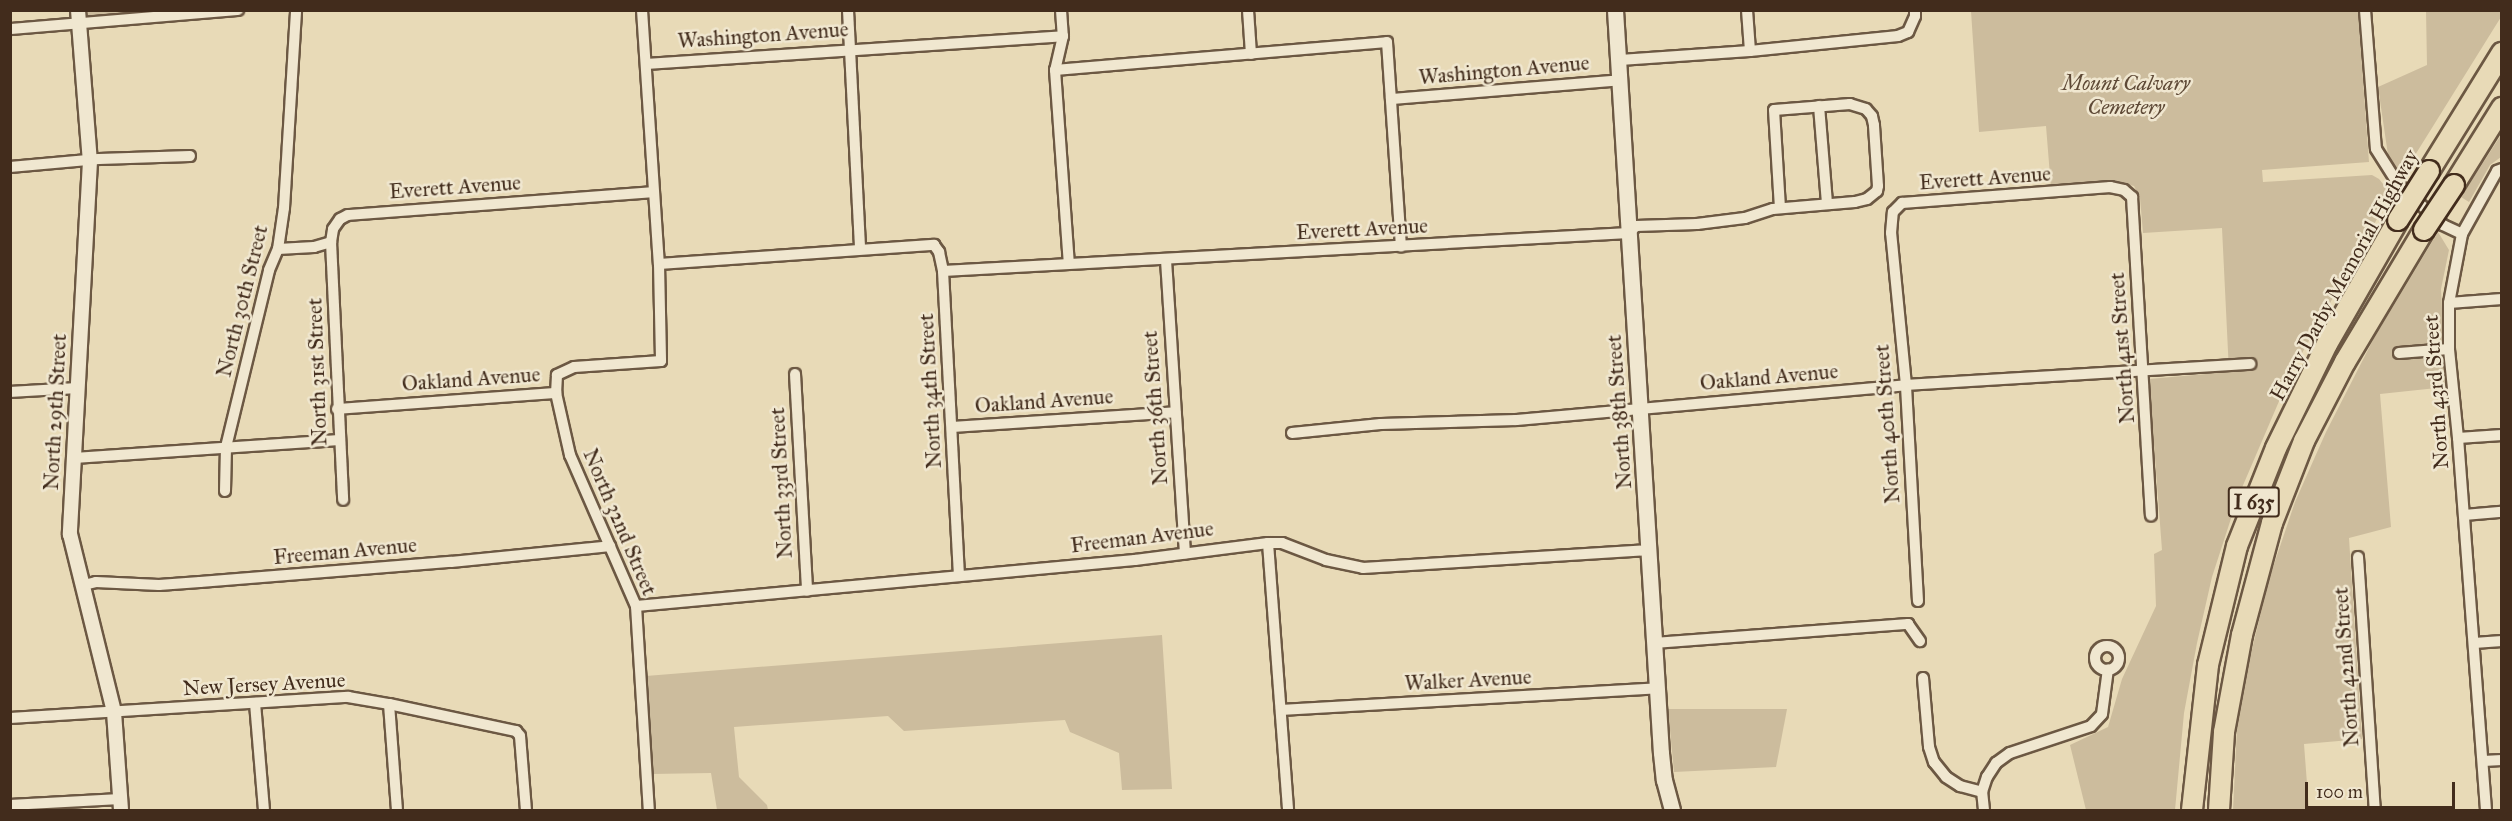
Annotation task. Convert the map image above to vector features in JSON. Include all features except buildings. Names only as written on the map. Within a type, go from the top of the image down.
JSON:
[{"type":"highway","name":"Harry Darby Memorial Highway","points":[[2192,810],[2208,665],[2237,546],[2281,438],[2327,344],[2398,220],[2502,54]]},
{"type":"highway","name":"Harry Darby Memorial Highway","points":[[2219,810],[2224,732],[2242,635],[2272,523],[2304,441],[2334,382],[2424,230],[2502,108]]},
{"type":"main road","name":"North 38th Street","points":[[1615,10],[1620,60],[1657,688],[1664,780],[1672,810]]},
{"type":"street","points":[[10,29],[79,17],[238,10]]},
{"type":"street","name":"North 30th Street","points":[[225,491],[225,447],[269,270],[278,249],[284,208],[296,10]]},
{"type":"street","points":[[642,10],[659,264],[860,249],[848,10]]},
{"type":"street","points":[[1061,10],[1063,36],[1055,70],[1069,263]]},
{"type":"street","points":[[1248,10],[1251,54]]},
{"type":"street","points":[[1748,10],[1750,51]]},
{"type":"street","name":"Washington Avenue","points":[[1620,60],[1750,51],[1908,32],[1915,16],[1915,10]]},
{"type":"street","points":[[2365,10],[2376,149],[2398,184],[2443,225],[2462,234]]},
{"type":"street","name":"North 29th Street","points":[[79,17],[90,161],[70,534],[114,712],[120,805]]},
{"type":"street","name":"Washington Avenue","points":[[646,64],[850,48],[1063,36]]},
{"type":"street","points":[[1055,70],[1387,42],[1401,247]]},
{"type":"street","name":"Washington Avenue","points":[[1391,99],[1621,80]]},
{"type":"street","name":"Everett Avenue","points":[[942,271],[1629,233],[1636,226],[1697,224],[1745,218],[1780,208],[1868,199],[1877,191],[1872,116],[1859,105],[1774,110],[1780,208]]},
{"type":"street","points":[[1819,106],[1827,204]]},
{"type":"street","points":[[10,167],[190,156]]},
{"type":"street","name":"North 43rd Street","points":[[2486,810],[2458,438],[2449,349],[2449,303],[2462,234],[2497,171],[2502,169]]},
{"type":"street","name":"Everett Avenue","points":[[1892,245],[1893,212],[1902,203],[2117,187]]},
{"type":"street","name":"North 41st Street","points":[[2117,187],[2132,197],[2151,515]]},
{"type":"street","name":"Everett Avenue","points":[[331,242],[333,229],[340,219],[348,215],[653,192]]},
{"type":"street","points":[[278,249],[314,247],[331,242]]},
{"type":"street","name":"North 31st Street","points":[[331,242],[343,500]]},
{"type":"street","name":"North 34th Street","points":[[860,249],[934,245],[939,252],[952,427],[958,576]]},
{"type":"street","name":"North 40th Street","points":[[1892,245],[1906,385],[1918,601]]},
{"type":"street","name":"North 36th Street","points":[[1166,260],[1174,412],[1185,553]]},
{"type":"street","name":"Oakland Avenue","points":[[337,409],[556,393],[557,375],[574,367],[661,360],[659,264]]},
{"type":"street","points":[[2449,303],[2502,298]]},
{"type":"street","points":[[2399,354],[2449,349]]},
{"type":"street","name":"Oakland Avenue","points":[[1292,433],[1381,424],[1516,420],[1906,385],[2250,364]]},
{"type":"street","name":"North 33rd Street","points":[[795,374],[807,591]]},
{"type":"street","points":[[10,392],[77,388]]},
{"type":"street","name":"North 32nd Street","points":[[556,393],[570,455],[636,606],[648,810]]},
{"type":"street","name":"Oakland Avenue","points":[[952,427],[1174,412]]},
{"type":"street","points":[[2458,438],[2502,435]]},
{"type":"street","points":[[74,458],[339,440]]},
{"type":"street","points":[[2464,515],[2502,512]]},
{"type":"street","points":[[1268,543],[1288,810]]},
{"type":"street","name":"Freeman Avenue","points":[[636,606],[958,576],[1268,543],[1282,543],[1326,560],[1363,568],[1649,550]]},
{"type":"street","name":"Freeman Avenue","points":[[84,585],[96,582],[159,585],[200,582],[452,562],[610,546]]},
{"type":"street","name":"North 42nd Street","points":[[2358,557],[2375,810]]},
{"type":"street","points":[[1654,643],[1908,624],[1920,641]]},
{"type":"street","points":[[2474,643],[2502,641]]},
{"type":"street","points":[[1984,810],[1983,792],[1987,777],[1996,763],[2010,753],[2091,726],[2102,714],[2108,669]]},
{"type":"street","points":[[1923,678],[1929,747],[1934,762],[1946,777],[1960,786],[1983,792]]},
{"type":"street","name":"Walker Avenue","points":[[1281,710],[1657,688]]},
{"type":"street","name":"New Jersey Avenue","points":[[10,718],[348,697],[389,704],[516,731],[520,735],[526,810]]},
{"type":"street","points":[[255,704],[264,810]]},
{"type":"street","points":[[389,704],[397,810]]},
{"type":"street","points":[[2483,761],[2502,760]]},
{"type":"street","points":[[10,805],[120,805]]},
{"type":"green space","points":[[85,11],[170,11],[87,17]]},
{"type":"green space","name":"Mount Calvary Cemetery","points":[[1971,11],[2358,11],[2369,162],[2262,170],[2263,182],[2372,175],[2379,179],[2391,194],[2292,371],[2238,497],[2212,577],[2197,643],[2184,713],[2175,810],[2086,810],[2070,745],[2108,727],[2122,679],[2156,606],[2154,554],[2162,550],[2149,379],[2229,372],[2222,228],[2143,233],[2140,198],[2134,186],[2117,182],[2051,188],[2046,126],[1979,132]]},
{"type":"green space","points":[[2426,11],[2501,11],[2501,17],[2402,176],[2388,155],[2378,87],[2427,65]]},
{"type":"green space","points":[[2501,135],[2501,157],[2490,165],[2469,202],[2461,197]]},
{"type":"green space","points":[[2438,232],[2449,250],[2441,289],[2446,387],[2380,394],[2391,527],[2349,538],[2362,739],[2304,744],[2309,810],[2233,810],[2237,728],[2249,662],[2269,579],[2295,502],[2326,432],[2373,340]]},
{"type":"green space","points":[[1162,635],[1172,789],[1122,790],[1119,753],[1070,732],[1065,720],[904,731],[888,716],[734,727],[739,777],[767,805],[768,810],[717,810],[711,773],[652,774],[646,676]]},
{"type":"green space","points":[[1668,709],[1787,709],[1776,767],[1674,772]]}]
